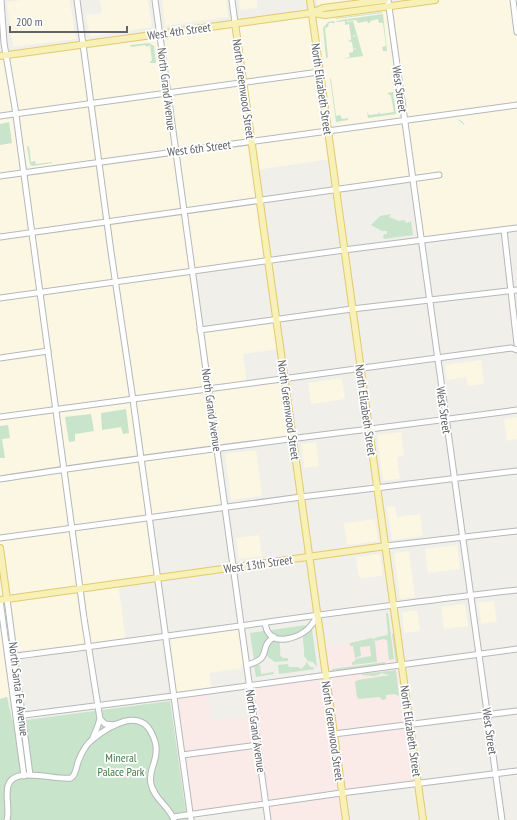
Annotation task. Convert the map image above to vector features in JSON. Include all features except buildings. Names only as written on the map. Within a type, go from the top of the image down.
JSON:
[{"type":"main road","name":"North Elizabeth Street","points":[[310,0],[423,820]]},
{"type":"main road","name":"West 4th Street","points":[[3,56],[311,13],[325,15],[387,2],[435,0]]},
{"type":"main road","name":"North Greenwood Street","points":[[235,23],[346,820]]},
{"type":"main road","name":"West 13th Street","points":[[2,599],[386,546]]},
{"type":"main road","name":"North Santa Fe Avenue","points":[[0,548],[2,599]]},
{"type":"street","points":[[1,0],[4,44],[3,56],[16,114],[88,647],[100,719],[98,728],[92,740],[80,756],[74,775],[71,778],[30,775],[11,780],[8,786],[7,820]]},
{"type":"street","points":[[77,0],[191,820]]},
{"type":"street","name":"North Grand Avenue","points":[[155,0],[268,820]]},
{"type":"street","name":"North Greenwood Street","points":[[232,0],[235,23]]},
{"type":"street","points":[[513,0],[517,32]]},
{"type":"street","name":"West Street","points":[[387,2],[414,179],[429,300],[502,820]]},
{"type":"street","points":[[0,116],[320,72]]},
{"type":"street","name":"West 6th Street","points":[[0,176],[517,105]]},
{"type":"street","points":[[0,237],[440,176]]},
{"type":"street","points":[[0,298],[268,260],[517,228]]},
{"type":"street","points":[[504,230],[514,291],[517,344]]},
{"type":"street","points":[[200,330],[429,300],[514,291]]},
{"type":"street","points":[[0,417],[133,400],[209,388],[285,379],[437,357],[511,348],[517,350]]},
{"type":"street","points":[[0,358],[48,351]]},
{"type":"street","points":[[0,479],[293,438],[369,430],[517,410]]},
{"type":"street","points":[[0,538],[301,497],[517,471]]},
{"type":"street","name":"West 13th Street","points":[[386,546],[517,531]]},
{"type":"street","points":[[8,657],[517,590]]},
{"type":"street","name":"North Santa Fe Avenue","points":[[2,599],[15,656],[30,775]]},
{"type":"street","name":"North Santa Fe Avenue","points":[[2,599],[24,776]]},
{"type":"street","points":[[265,623],[267,632],[279,639],[286,639],[309,628],[317,616]]},
{"type":"street","points":[[247,665],[259,662],[262,659],[266,644],[274,637]]},
{"type":"street","points":[[16,716],[517,650]]},
{"type":"street","points":[[334,734],[517,711]]},
{"type":"street","points":[[100,719],[105,724],[114,725],[137,721],[145,723],[149,728],[155,741],[156,748],[156,756],[150,776],[152,787],[158,799],[173,818],[190,814],[266,803],[517,771]]},
{"type":"street","points":[[92,740],[114,725]]},
{"type":"street","points":[[182,755],[258,745]]},
{"type":"shaded area","points":[[22,0],[70,0],[76,39],[13,47],[7,2]]},
{"type":"shaded area","points":[[100,0],[148,0],[152,27],[90,37],[86,15],[102,13]]},
{"type":"shaded area","points":[[162,0],[226,0],[228,17],[165,26]]},
{"type":"shaded area","points":[[239,0],[257,0],[257,8],[240,10]]},
{"type":"shaded area","points":[[317,0],[352,0],[318,5]]},
{"type":"shaded area","points":[[410,0],[517,0],[517,228],[421,240],[413,179],[336,190],[331,159],[256,170],[268,260],[192,271],[200,330],[277,319],[281,349],[243,354],[247,383],[285,379],[293,438],[218,449],[225,508],[149,518],[157,578],[118,583],[126,642],[12,658],[16,695],[0,699],[0,56]]},
{"type":"shaded area","points":[[481,360],[484,384],[468,386],[466,377],[447,380],[445,365]]},
{"type":"shaded area","points":[[342,378],[345,399],[311,404],[308,383]]},
{"type":"shaded area","points":[[517,417],[517,439],[507,441],[504,419]]},
{"type":"shaded area","points":[[401,432],[404,456],[397,457],[400,479],[383,481],[377,435]]},
{"type":"shaded area","points":[[316,442],[319,466],[304,468],[301,444]]},
{"type":"shaded area","points":[[256,450],[262,496],[231,500],[225,454]]},
{"type":"shaded area","points":[[395,506],[397,517],[420,514],[423,536],[392,540],[387,507]]},
{"type":"shaded area","points":[[375,519],[378,541],[347,545],[344,523]]},
{"type":"shaded area","points":[[259,535],[262,556],[239,559],[236,538]]},
{"type":"shaded area","points":[[457,545],[460,569],[428,573],[425,549]]},
{"type":"shaded area","points":[[409,551],[415,597],[400,599],[394,553]]},
{"type":"shaded area","points":[[380,554],[383,576],[359,577],[356,557]]},
{"type":"shaded area","points":[[494,601],[497,622],[481,624],[478,603]]},
{"type":"shaded area","points":[[465,604],[468,626],[444,629],[441,607]]},
{"type":"shaded area","points":[[417,610],[420,631],[404,633],[402,612]]},
{"type":"shaded area","points":[[242,626],[247,665],[241,666],[241,669],[209,673],[212,691],[173,696],[165,637]]},
{"type":"shaded area","points":[[399,637],[419,784],[342,793],[346,820],[268,820],[266,804],[190,814],[173,696],[208,691],[212,721],[253,716],[250,686],[325,675],[322,646]]},
{"type":"green space","points":[[382,13],[336,19],[336,18]]},
{"type":"green space","points":[[383,14],[387,51],[383,51],[382,47],[386,46],[383,23],[379,23],[378,19],[370,21],[370,23],[367,21],[358,23],[356,20],[348,21],[347,19]]},
{"type":"green space","points":[[347,19],[347,22],[353,21],[363,56],[342,59],[350,57],[349,53],[353,52],[353,50],[357,48],[353,49],[352,42],[348,41],[351,40],[349,24],[345,25],[345,21],[336,21]]},
{"type":"green space","points":[[334,21],[335,23],[329,23],[328,27],[325,28],[328,57],[326,58],[323,28],[328,22]]},
{"type":"green space","points":[[149,43],[154,46],[156,63],[149,63],[152,60],[150,45],[147,47],[145,45],[131,47],[130,45]]},
{"type":"green space","points":[[330,78],[336,116],[340,115],[342,119],[348,118],[348,120],[336,122]]},
{"type":"green space","points":[[393,92],[396,114],[368,118],[367,112],[369,115],[378,114],[379,111],[380,114],[394,112],[391,96],[387,93]]},
{"type":"green space","points":[[9,122],[12,143],[0,145],[0,124]]},
{"type":"green space","points":[[29,146],[31,162],[35,161],[36,164],[52,163],[32,166],[30,164],[27,147]]},
{"type":"green space","points":[[391,214],[389,217],[399,221],[404,220],[407,223],[411,221],[413,235],[384,239],[384,234],[387,234],[387,231],[382,231],[371,225],[380,216]]},
{"type":"green space","points":[[126,409],[129,433],[123,434],[121,427],[102,430],[101,413]]},
{"type":"green space","points":[[91,414],[94,431],[75,434],[75,441],[69,442],[65,417]]},
{"type":"green space","points":[[8,425],[10,438],[2,439],[5,458],[0,458],[0,426]]},
{"type":"green space","points":[[386,613],[388,613],[394,659],[389,660],[387,640],[384,639],[375,641],[373,639],[388,635]]},
{"type":"green space","points":[[306,625],[308,627],[304,630],[284,637],[274,636],[271,631],[272,630]]},
{"type":"green space","points":[[309,629],[312,629],[317,667],[313,662],[308,661],[304,656],[303,638]]},
{"type":"green space","points":[[263,631],[271,637],[265,642],[263,655],[254,660],[250,633]]},
{"type":"green space","points":[[392,634],[394,634],[398,661],[396,663]]},
{"type":"green space","points":[[372,638],[375,642],[377,662],[352,665],[352,662],[355,661],[355,659],[371,656],[370,646],[360,647],[361,656],[355,658],[353,646],[350,646],[350,643]]},
{"type":"green space","points":[[275,640],[280,641],[280,655],[283,658],[288,658],[288,661],[275,662],[268,657],[267,649]]},
{"type":"green space","points":[[306,661],[310,667],[315,669],[279,674],[278,665],[288,664],[289,667],[298,667],[301,669],[306,664]]},
{"type":"green space","points":[[385,662],[385,665],[332,671],[332,669]]},
{"type":"green space","points":[[260,665],[261,674],[273,672],[274,674],[256,677],[254,666]]},
{"type":"green space","points":[[396,670],[399,696],[395,694],[386,695],[386,699],[383,700],[379,697],[359,699],[357,697],[355,682],[358,680],[390,675],[381,673],[374,676],[362,674]]},
{"type":"green space","name":"Mineral Palace Park","points":[[7,697],[12,720],[19,721],[170,701],[187,820],[0,820],[0,699]]},
{"type":"waterway","points":[[459,120],[464,124]]}]
